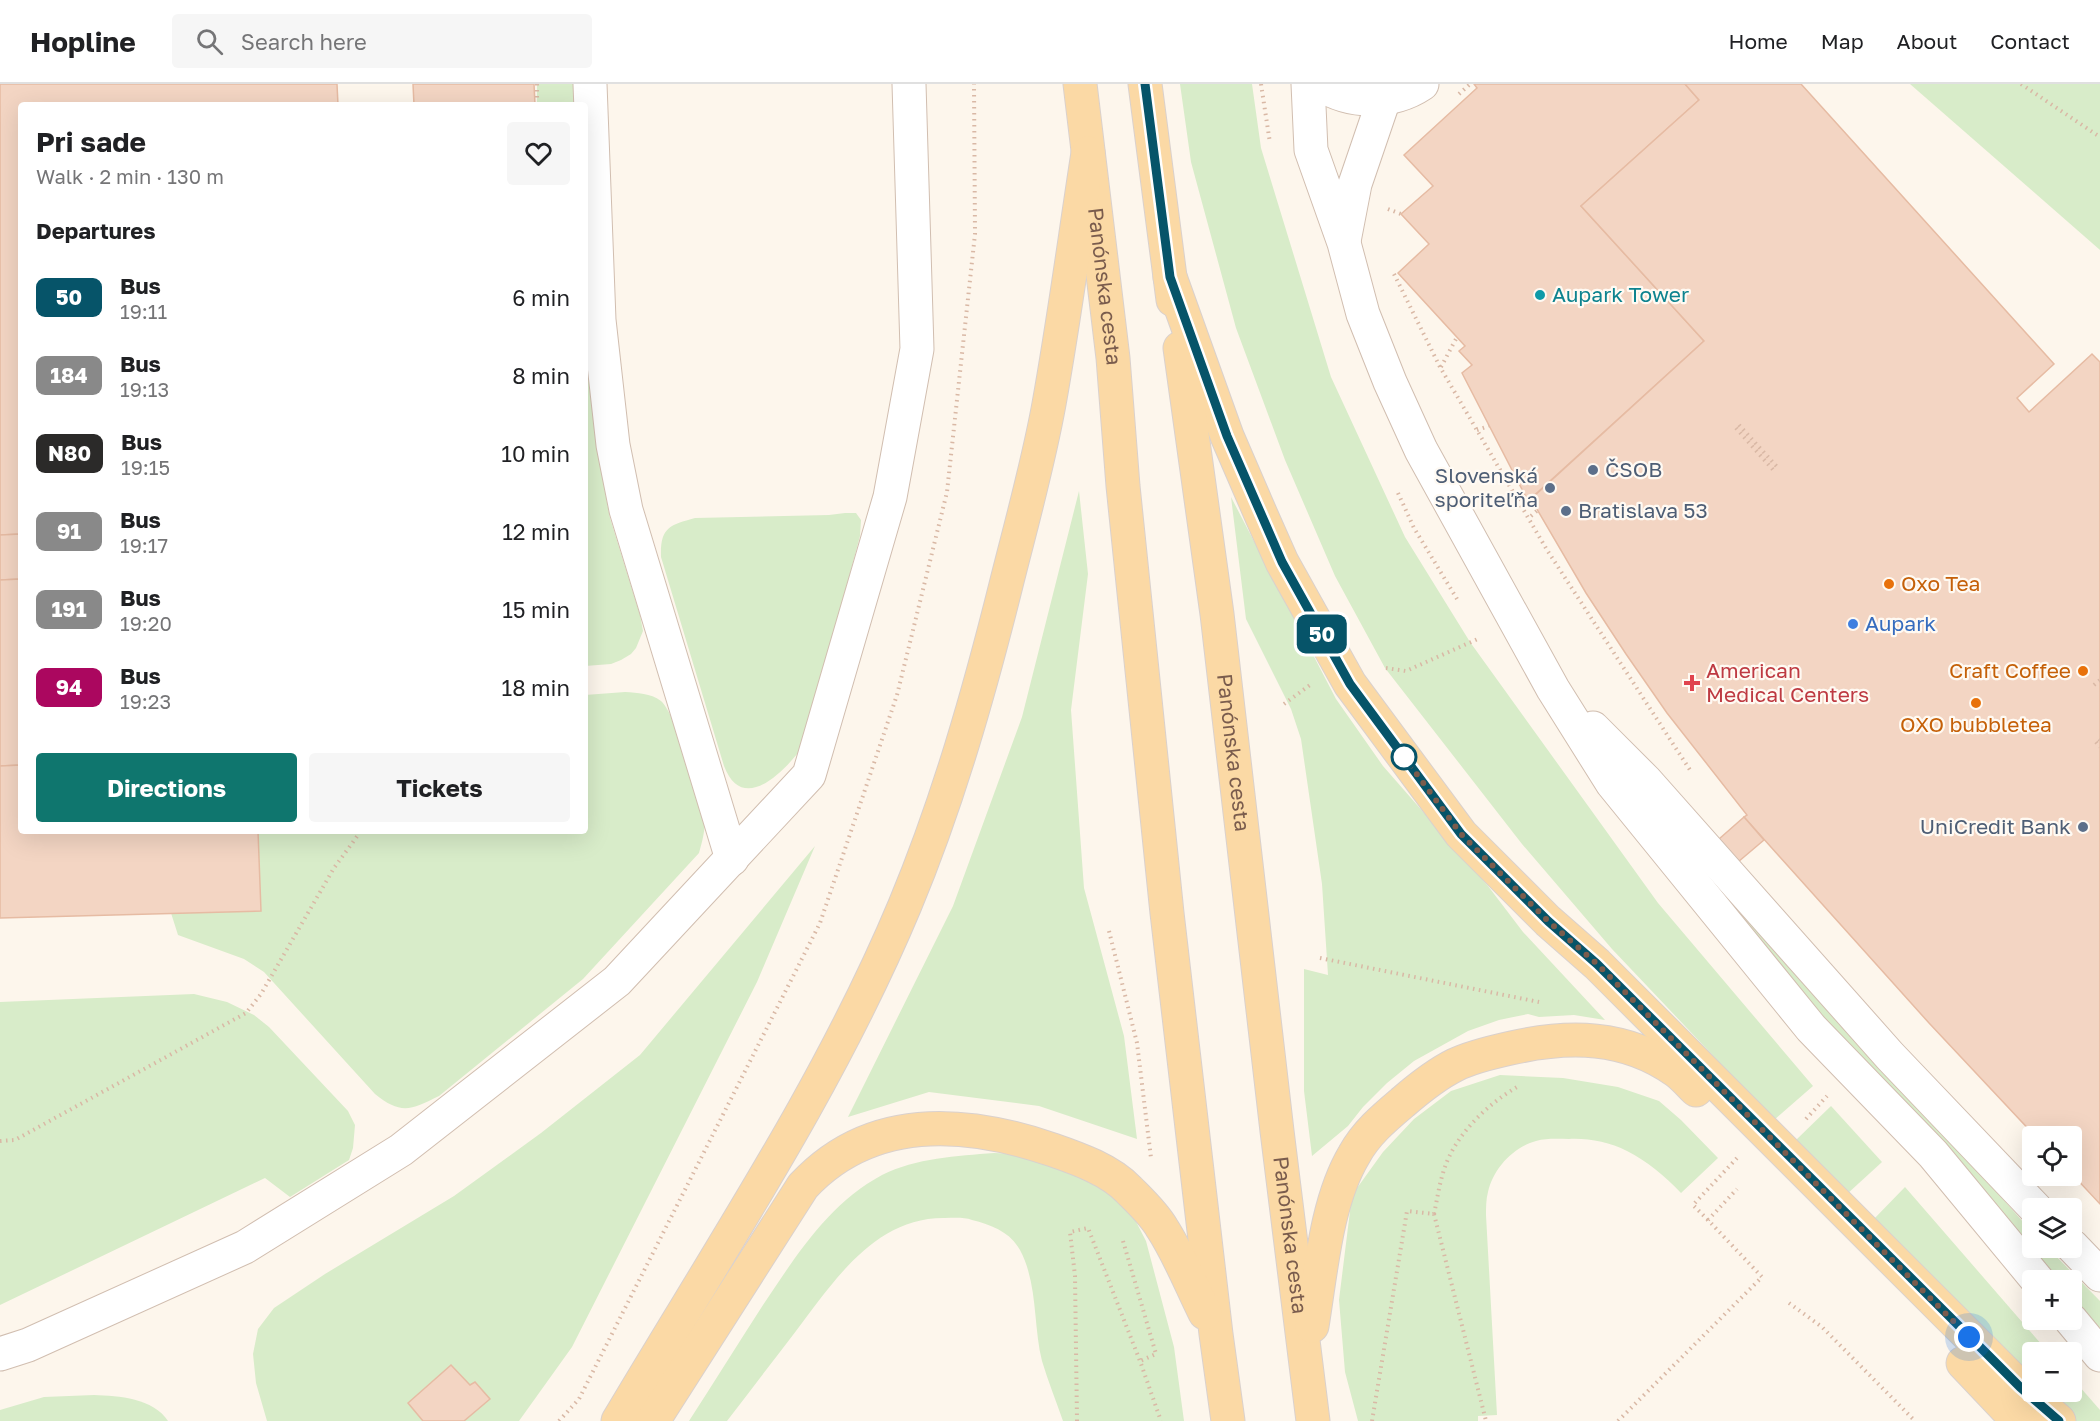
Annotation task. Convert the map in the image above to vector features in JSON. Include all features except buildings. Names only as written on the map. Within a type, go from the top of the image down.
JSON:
[{"type":"main road","name":"Panónska cesta","points":[[1080,84],[1113,358],[1124,497],[1167,913],[1228,1421]]},
{"type":"main road","name":"Panónska cesta","points":[[1145,84],[1216,614],[1313,1421]]},
{"type":"main road","points":[[618,1421],[772,1167],[838,1046],[889,943],[927,848],[952,776],[992,642],[1028,498],[1049,405],[1088,153]]},
{"type":"main road","points":[[1170,277],[1227,436],[1282,562],[1350,684],[1461,834],[1548,921],[1597,964],[2020,1387],[2059,1421]]},
{"type":"main road","points":[[1306,1360],[1333,1206],[1352,1157],[1367,1134],[1409,1097],[1455,1065],[1494,1051],[1535,1042],[1593,1039],[1624,1047],[1655,1059],[1677,1072],[2018,1421]]},
{"type":"main road","points":[[653,1421],[803,1186],[817,1170],[854,1147],[878,1137],[920,1128],[961,1128],[1017,1138],[1070,1155],[1121,1182],[1161,1225],[1216,1334]]},
{"type":"lane","points":[[590,84],[599,320],[613,445],[626,510],[732,859]]},
{"type":"lane","points":[[0,1354],[27,1345],[245,1247],[401,1150],[617,981],[809,775],[890,497],[917,349],[909,84]]},
{"type":"lane","points":[[1308,84],[1311,150],[1344,243],[1364,314],[1390,382],[1421,450],[1553,688],[1612,783],[1811,1028],[1932,1154],[2029,1270]]},
{"type":"lane","points":[[1320,84],[1330,91],[1357,98],[1384,99],[1402,94],[1422,84]]},
{"type":"lane","points":[[1344,243],[1355,184],[1384,99]]},
{"type":"lane","points":[[1553,688],[1646,781],[1890,1056],[2026,1198]]},
{"type":"lane","points":[[2082,1256],[2100,1275]]},
{"type":"lane","points":[[2079,1330],[2100,1355]]},
{"type":"path","points":[[537,84],[537,102]]},
{"type":"path","points":[[1453,99],[1470,84]]},
{"type":"path","points":[[2021,84],[2100,137]]},
{"type":"path","points":[[1391,264],[1440,367],[1547,550],[1693,775]]},
{"type":"path","points":[[1440,367],[1457,337]]},
{"type":"path","points":[[1477,430],[1489,426]]},
{"type":"path","points":[[1737,427],[1777,471]]},
{"type":"path","points":[[1531,516],[1538,510]]},
{"type":"path","points":[[1385,668],[1406,671],[1480,638]]},
{"type":"path","points":[[2094,685],[2100,680]]},
{"type":"path","points":[[1284,704],[1310,684],[1316,691]]},
{"type":"path","points":[[2098,740],[2100,747]]},
{"type":"path","points":[[0,1141],[15,1140],[246,1013],[261,994],[334,868],[359,834]]},
{"type":"path","points":[[1109,931],[1137,1042],[1151,1159]]},
{"type":"path","points":[[1320,958],[1539,1002]]},
{"type":"path","points":[[1486,1421],[1434,1214],[1443,1171],[1455,1146],[1481,1114],[1502,1095],[1522,1084]]},
{"type":"path","points":[[1802,1123],[1834,1089]]},
{"type":"path","points":[[1618,1421],[1762,1277],[1693,1204],[1737,1158],[1731,1151]]},
{"type":"path","points":[[1707,1220],[1737,1189]]},
{"type":"path","points":[[1372,1421],[1407,1210],[1434,1214]]},
{"type":"path","points":[[1077,1421],[1075,1276],[1070,1232],[1088,1228],[1140,1360],[1161,1421]]},
{"type":"path","points":[[1121,1233],[1156,1354],[1140,1360]]},
{"type":"path","points":[[1789,1303],[1822,1327],[1915,1421]]},
{"type":"green space","points":[[537,84],[575,84],[575,102],[537,102]]},
{"type":"green space","points":[[1180,84],[1252,84],[1261,148],[1331,377],[1405,537],[1470,642],[1658,903],[1813,1086],[1774,1120],[1612,949],[1522,844],[1385,668],[1335,576],[1285,460],[1236,328],[1191,162]]},
{"type":"green space","points":[[1910,84],[2100,84],[2100,250]]},
{"type":"green space","points":[[588,376],[610,518],[643,631],[631,654],[611,664],[588,666]]},
{"type":"green space","points":[[1079,491],[1088,574],[1071,710],[1084,888],[1124,1036],[1137,1139],[1039,1106],[929,1092],[848,1117],[953,906],[1022,717]]},
{"type":"green space","points":[[1231,497],[1336,699],[1383,766],[1488,886],[1523,932],[1605,1020],[1574,1015],[1539,1017],[1528,1014],[1499,1020],[1468,1031],[1414,1061],[1387,1083],[1348,1126],[1312,1156],[1304,1091],[1304,969],[1328,975],[1322,884],[1301,739],[1291,709],[1246,619]]},
{"type":"green space","points":[[856,513],[861,520],[860,536],[804,745],[776,776],[753,788],[742,787],[732,780],[724,766],[661,557],[664,534],[673,526],[695,518]]},
{"type":"green space","points":[[625,692],[644,694],[657,698],[666,707],[686,751],[702,799],[705,826],[699,853],[583,979],[439,1096],[421,1105],[406,1108],[399,1108],[384,1101],[375,1094],[264,972],[244,959],[178,935],[171,913],[255,834],[588,834],[588,695]]},
{"type":"green space","points":[[815,846],[757,982],[572,1347],[519,1421],[267,1421],[256,1383],[253,1354],[258,1329],[274,1308],[325,1274],[454,1196],[541,1133],[640,1055]]},
{"type":"green space","points":[[1695,851],[2022,1221],[2022,1247],[1830,1030],[1689,857]]},
{"type":"green space","points":[[194,994],[227,1002],[254,1015],[269,1027],[348,1111],[355,1125],[353,1148],[349,1160],[290,1197],[265,1178],[0,1305],[0,1002]]},
{"type":"green space","points":[[1500,1075],[1563,1078],[1618,1087],[1659,1101],[1718,1158],[1681,1193],[1642,1159],[1613,1145],[1591,1140],[1544,1139],[1520,1148],[1505,1160],[1494,1175],[1486,1204],[1497,1415],[1478,1416],[1478,1421],[1358,1421],[1345,1372],[1339,1300],[1352,1195],[1383,1152],[1414,1119],[1451,1091]]},
{"type":"green space","points":[[1831,1106],[1882,1162],[1847,1194],[1795,1141]]},
{"type":"green space","points":[[994,1153],[1020,1154],[1080,1176],[1111,1193],[1130,1210],[1146,1241],[1174,1347],[1184,1421],[1063,1421],[1042,1361],[1030,1277],[1020,1250],[1011,1238],[987,1224],[969,1219],[945,1218],[920,1221],[898,1228],[877,1240],[858,1255],[825,1292],[727,1421],[689,1421],[788,1268],[815,1232],[845,1201],[863,1187],[895,1169],[937,1159]]},
{"type":"green space","points":[[1905,1187],[2022,1322],[2022,1330],[2029,1330],[2039,1342],[2022,1342],[2022,1374],[1872,1221]]},
{"type":"green space","points":[[2032,1258],[2058,1258],[2070,1270],[2042,1270]]},
{"type":"green space","points":[[2082,1283],[2100,1301],[2100,1337],[2082,1316]]},
{"type":"green space","points":[[2082,1389],[2100,1410],[2100,1421],[2071,1421],[2051,1402],[2082,1402]]},
{"type":"green space","points":[[114,1396],[145,1403],[162,1413],[168,1421],[0,1421],[0,1410],[44,1397]]},
{"type":"bus line","name":"50","points":[[1145,84],[1170,277],[1227,436],[1262,517],[1282,562],[1350,684],[1461,834],[1548,921],[1597,964],[2020,1387],[2059,1421]]},
{"type":"place","name":"Aupark Tower","points":[[1540,295]]},
{"type":"place","name":"ČSOB","points":[[1593,470]]},
{"type":"place","name":"Slovenská sporiteľňa","points":[[1550,488]]},
{"type":"place","name":"Bratislava 53","points":[[1566,511]]},
{"type":"place","name":"Oxo Tea","points":[[1889,584]]},
{"type":"place","name":"Aupark","points":[[1853,624]]},
{"type":"place","name":"Craft Coffee","points":[[2083,671]]},
{"type":"place","name":"American Medical Centers","points":[[1692,683]]},
{"type":"place","name":"OXO bubbletea","points":[[1976,703]]},
{"type":"place","name":"UniCredit Bank","points":[[2083,827]]},
{"type":"route","points":[[1404,757],[1461,834],[1548,921],[1597,964],[1969,1337]]}]
